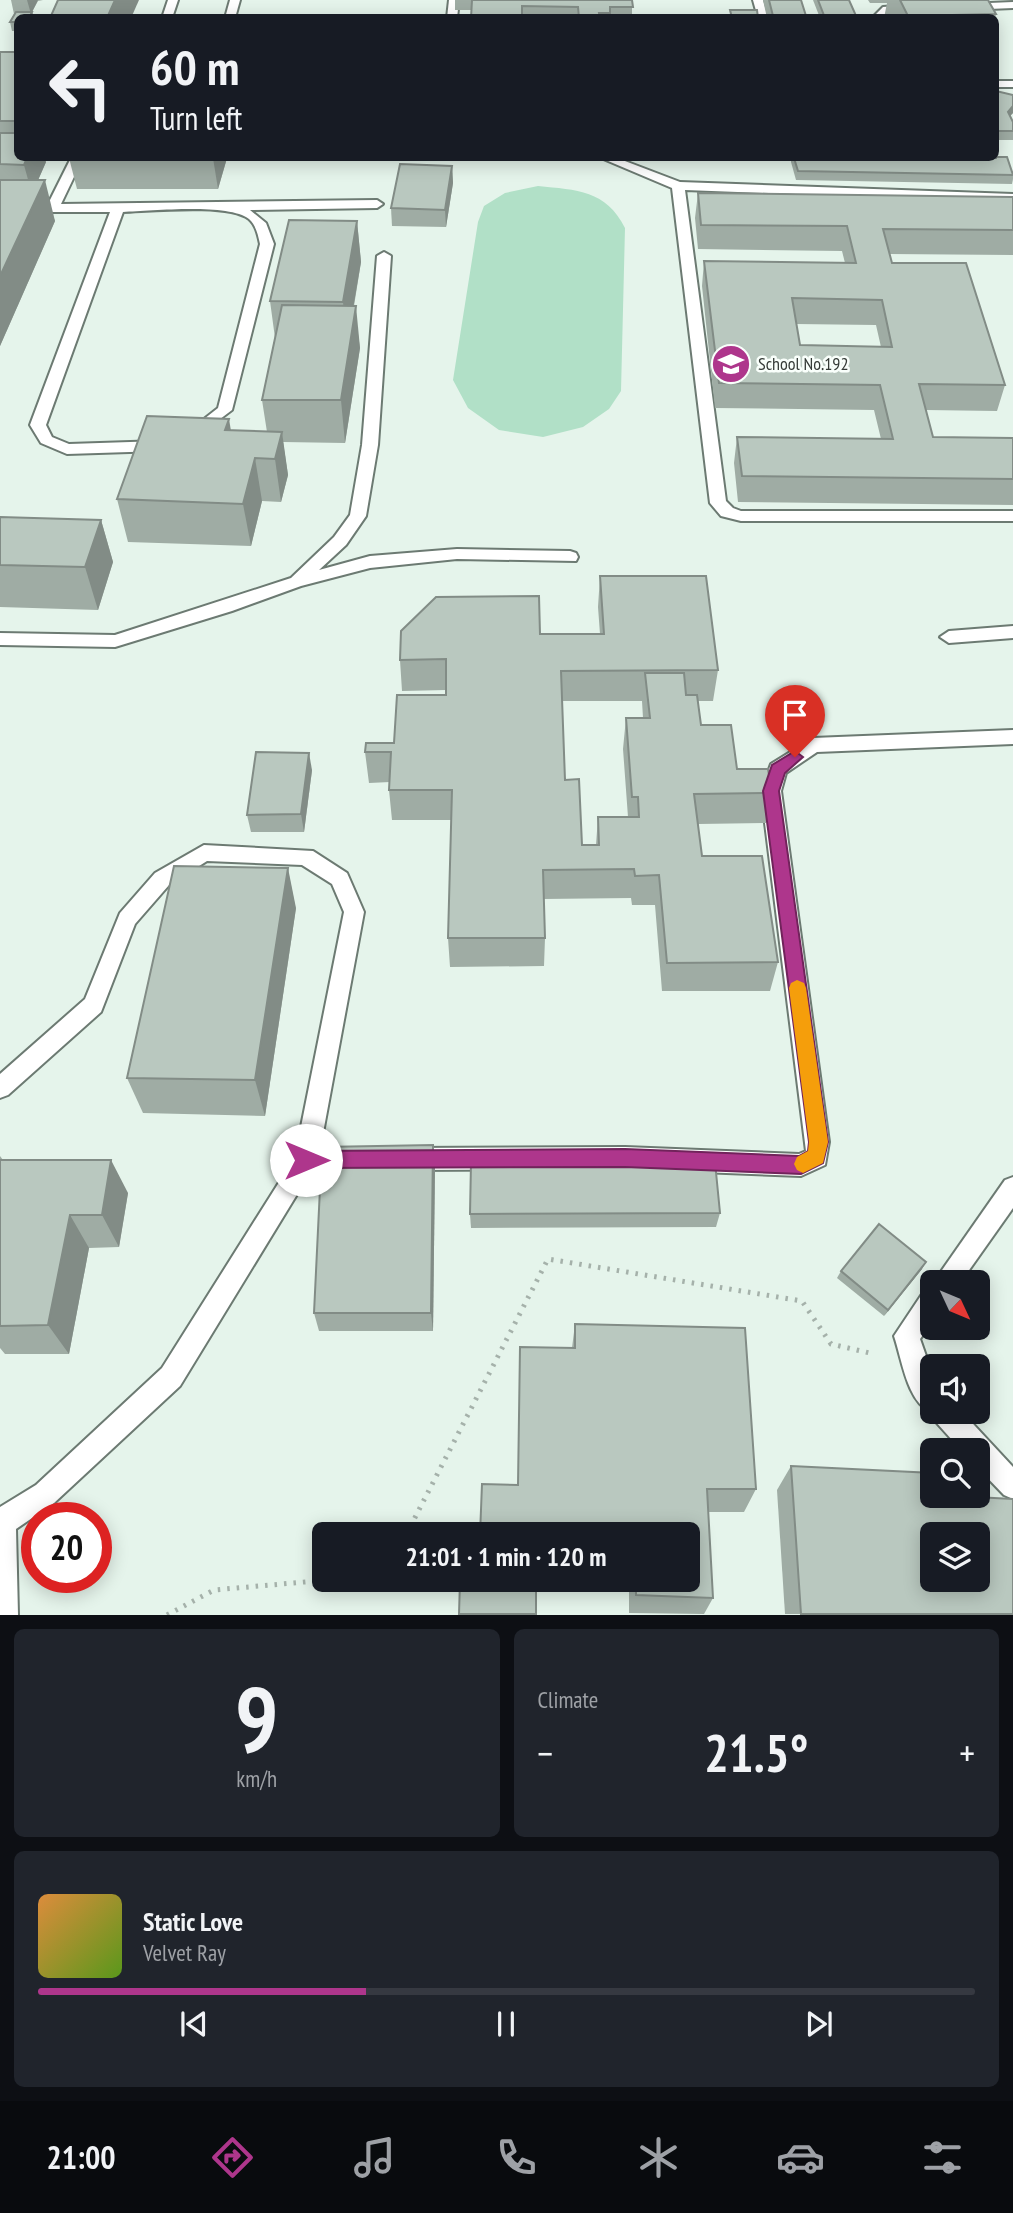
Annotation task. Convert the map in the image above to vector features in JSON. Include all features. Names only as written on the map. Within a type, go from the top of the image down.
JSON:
[{"type":"lane","points":[[958,7],[1013,5]]},
{"type":"lane","points":[[881,14],[887,9],[916,8]]},
{"type":"lane","points":[[53,208],[76,161]]},
{"type":"lane","points":[[615,161],[678,186],[1013,198]]},
{"type":"lane","points":[[678,186],[718,503],[727,512],[741,516],[1013,516]]},
{"type":"lane","points":[[0,208],[232,208],[377,204]]},
{"type":"lane","points":[[118,208],[37,425],[46,440],[67,449],[162,446],[199,431],[225,410],[267,244],[260,221],[248,213],[232,208]]},
{"type":"lane","points":[[296,582],[340,541],[358,516],[370,445],[384,256]]},
{"type":"lane","points":[[0,639],[115,641],[296,582],[370,562],[457,554],[570,557]]},
{"type":"lane","points":[[949,637],[1013,632]]},
{"type":"lane","points":[[389,1159],[625,1158],[801,1165],[817,1157],[818,1142],[771,791],[778,769],[813,745],[1013,737]]},
{"type":"lane","points":[[0,1088],[93,1005],[127,919],[162,879],[204,853],[306,857],[340,879],[354,912],[306,1160],[171,1377],[44,1494],[1,1523],[4,1615]]},
{"type":"lane","points":[[306,1160],[333,1159]]},
{"type":"lane","points":[[954,1270],[1013,1188]]},
{"type":"lane","points":[[920,1318],[907,1336],[920,1377]]},
{"type":"lane","points":[[955,1424],[1013,1486]]},
{"type":"path","points":[[413,1522],[548,1259],[802,1301],[831,1344],[916,1365]]},
{"type":"path","points":[[167,1615],[214,1590],[312,1581]]},
{"type":"green space","points":[[538,186],[589,194],[609,206],[625,228],[621,391],[609,409],[583,427],[543,437],[499,430],[468,408],[453,380],[478,222],[484,206],[505,193]]},
{"type":"building","points":[[58,0],[115,0],[109,14],[52,14]]},
{"type":"building","points":[[472,0],[632,0],[633,7],[610,7],[610,13],[579,14],[578,7],[522,6],[522,14],[471,14]]},
{"type":"building","points":[[769,0],[801,0],[805,14],[772,14]]},
{"type":"building","points":[[818,0],[849,0],[855,14],[823,14]]},
{"type":"building","points":[[900,0],[988,0],[996,14],[907,14]]},
{"type":"building","points":[[730,10],[757,10],[758,14],[731,14]]},
{"type":"building","points":[[16,12],[32,12],[31,14],[15,14]]},
{"type":"building","points":[[0,52],[14,52],[14,121],[0,121]]},
{"type":"building","points":[[999,92],[1013,95],[1013,106],[1008,112],[1013,122],[1013,131],[999,131]]},
{"type":"building","points":[[0,133],[14,133],[14,161],[26,161],[24,165],[0,164]]},
{"type":"building","points":[[999,157],[1007,157],[1013,175],[798,171],[795,161],[999,161]]},
{"type":"building","points":[[400,164],[452,166],[445,210],[391,208]]},
{"type":"building","points":[[0,180],[45,180],[0,276]]},
{"type":"building","points":[[698,193],[1013,197],[1013,230],[883,229],[892,263],[966,263],[1005,385],[919,384],[933,437],[1013,438],[1013,479],[742,476],[737,437],[893,439],[880,385],[719,383],[704,261],[856,263],[847,226],[701,225]],"holes":[[[792,298],[882,300],[892,347],[800,345]]]},
{"type":"building","points":[[289,220],[357,221],[343,302],[270,301]]},
{"type":"building","points":[[282,305],[356,306],[341,400],[262,400]]},
{"type":"building","points":[[147,416],[229,419],[225,430],[282,432],[275,459],[255,458],[243,504],[117,499]]},
{"type":"building","points":[[0,517],[101,520],[85,567],[0,565]]},
{"type":"building","points":[[600,576],[706,576],[718,670],[561,671],[565,780],[579,779],[582,845],[599,845],[598,817],[639,817],[638,797],[632,797],[626,718],[650,718],[645,673],[684,673],[686,695],[697,695],[701,725],[731,725],[737,769],[768,769],[772,793],[694,794],[702,856],[762,856],[778,962],[667,963],[659,875],[635,876],[634,869],[543,870],[545,938],[448,938],[452,790],[389,790],[391,752],[365,752],[366,743],[394,743],[397,695],[446,695],[446,659],[400,660],[401,631],[436,597],[539,596],[540,634],[604,634]]},
{"type":"building","points":[[256,752],[309,753],[301,814],[247,815]]},
{"type":"building","points":[[174,866],[288,868],[255,1080],[127,1078]]},
{"type":"building","points":[[433,1145],[431,1313],[314,1313],[322,1147]]},
{"type":"building","points":[[0,1160],[111,1160],[102,1215],[70,1215],[48,1325],[0,1326]]},
{"type":"building","points":[[715,1162],[720,1213],[470,1214],[471,1163]]},
{"type":"building","points":[[879,1224],[926,1262],[888,1310],[841,1271]]},
{"type":"building","points":[[575,1324],[745,1328],[756,1489],[707,1489],[713,1598],[636,1595],[636,1592],[700,1592],[700,1522],[481,1522],[482,1484],[518,1485],[520,1347],[575,1348]]},
{"type":"building","points":[[791,1466],[920,1472],[920,1508],[990,1508],[990,1498],[1013,1499],[1013,1614],[801,1614]]},
{"type":"building","points":[[460,1592],[536,1592],[536,1614],[459,1614]]},
{"type":"slow traffic","points":[[797,988],[818,1142],[817,1157],[803,1164]]},
{"type":"place","name":"School No.192","points":[[731,364]]},
{"type":"route","points":[[306,1160],[625,1158],[801,1165],[817,1157],[818,1142],[771,791],[778,769],[795,757]]}]
